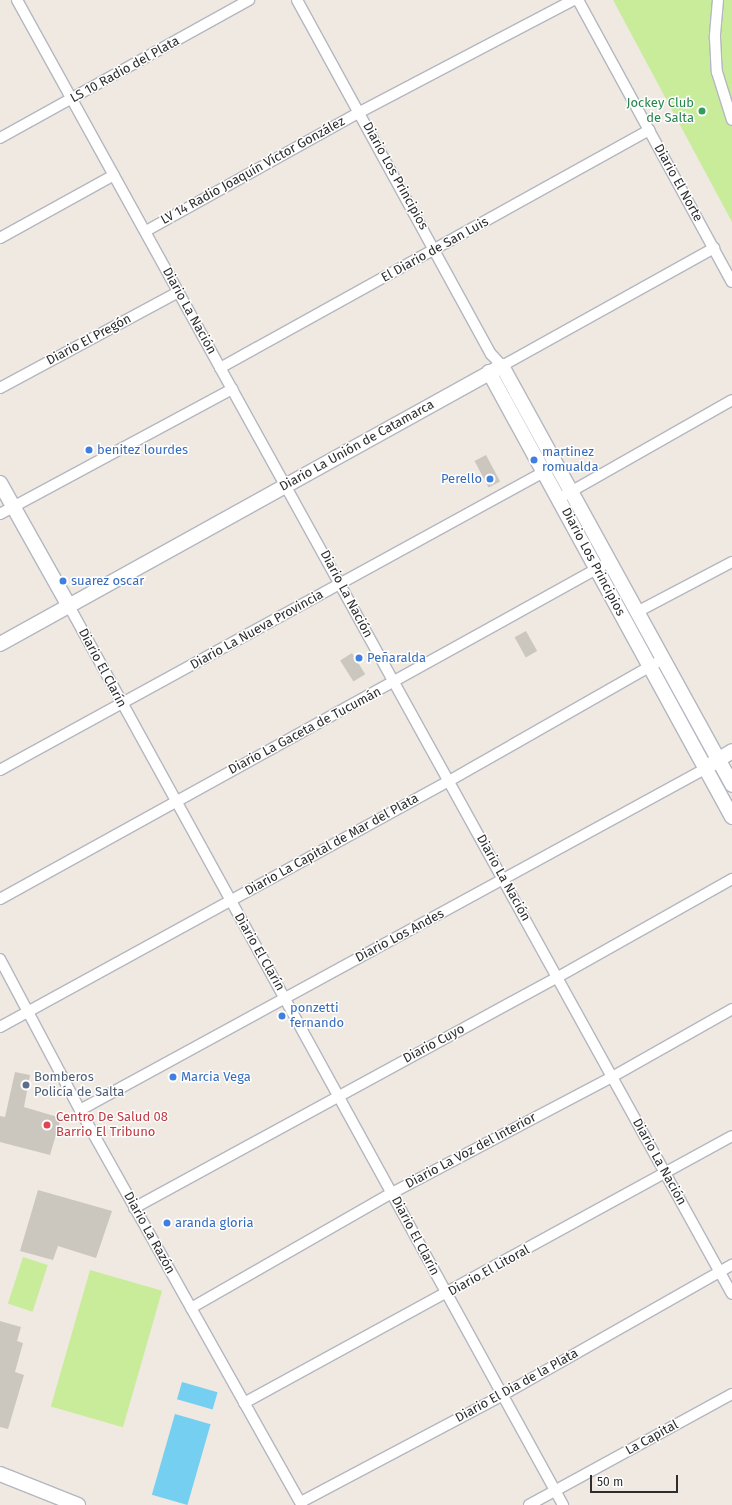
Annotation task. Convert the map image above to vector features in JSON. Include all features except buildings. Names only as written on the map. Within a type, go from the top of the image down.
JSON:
[{"type":"street","name":"Diario La Nación","points":[[17,0],[71,100],[146,231],[220,368],[341,583],[394,683],[504,879],[732,1294]]},
{"type":"street","name":"LS 10 Radio del Plata","points":[[0,138],[71,100],[248,0]]},
{"type":"street","name":"Diario Los Principios","points":[[297,0],[360,112],[491,354],[495,369],[543,473],[565,495],[610,563],[732,785]]},
{"type":"street","name":"LV 14 Radio Joaquín Víctor González","points":[[146,231],[360,112],[574,0]]},
{"type":"street","name":"Diario El Norte","points":[[578,0],[732,282]]},
{"type":"street","points":[[718,0],[715,38],[717,66],[732,120]]},
{"type":"street","name":"El Diario de San Luis","points":[[220,368],[649,130]]},
{"type":"street","points":[[0,238],[114,175]]},
{"type":"street","name":"Diario La Unión de Catamarca","points":[[0,644],[714,248]]},
{"type":"street","name":"Diario El Pregón","points":[[0,388],[178,292]]},
{"type":"street","name":"Diario Los Principios","points":[[495,369],[556,465],[565,495],[597,569],[649,667],[732,816]]},
{"type":"street","points":[[0,514],[232,389]]},
{"type":"street","points":[[565,495],[732,400]]},
{"type":"street","name":"Diario La Nueva Provincia","points":[[0,770],[122,705],[556,465]]},
{"type":"street","name":"Diario El Clarín","points":[[0,483],[285,998],[501,1396],[563,1505]]},
{"type":"street","points":[[636,612],[732,562]]},
{"type":"street","name":"Diario La Gaceta de Tucumán","points":[[0,899],[175,801],[394,683],[610,563]]},
{"type":"street","name":"Diario La Capital de Mar del Plata","points":[[0,1027],[449,781],[662,659]]},
{"type":"street","name":"Diario Los Andes","points":[[80,1110],[705,769],[732,751]]},
{"type":"street","name":"Diario Cuyo","points":[[134,1208],[338,1095],[558,978],[732,879]]},
{"type":"street","name":"Diario La Razón","points":[[0,959],[134,1208],[301,1504]]},
{"type":"street","name":"Diario La Voz del Interior","points":[[191,1308],[392,1193],[612,1077],[732,1009]]},
{"type":"street","name":"Diario El Litoral","points":[[244,1403],[446,1294],[732,1136]]},
{"type":"street","name":"Diario El Dia de la Plata","points":[[301,1504],[501,1396],[732,1265]]},
{"type":"street","name":"La Capital","points":[[529,1505],[732,1394]]},
{"type":"street","points":[[0,1474],[78,1505]]},
{"type":"green space","name":"Jockey Club de Salta","points":[[613,0],[732,0],[732,222]]},
{"type":"green space","points":[[23,1257],[48,1265],[33,1312],[8,1304]]},
{"type":"green space","points":[[90,1270],[162,1291],[123,1427],[51,1406]]},
{"type":"water","points":[[182,1382],[218,1392],[213,1410],[177,1399]]},
{"type":"water","points":[[175,1414],[211,1424],[187,1505],[152,1495]]},
{"type":"place","name":"Jockey Club de Salta","points":[[702,111]]},
{"type":"place","name":"benitez lourdes","points":[[89,450]]},
{"type":"place","name":"martinez romualda","points":[[534,460]]},
{"type":"place","name":"Perello","points":[[490,479]]},
{"type":"place","name":"suarez oscar","points":[[63,581]]},
{"type":"place","name":"Peñaralda","points":[[359,658]]},
{"type":"place","name":"ponzetti fernando","points":[[282,1016]]},
{"type":"place","name":"Marcia Vega","points":[[173,1077]]},
{"type":"place","name":"Bomberos Policía de Salta","points":[[26,1085]]},
{"type":"place","name":"Centro De Salud 08 Barrio El Tribuno","points":[[47,1125]]},
{"type":"place","name":"aranda gloria","points":[[167,1223]]}]
